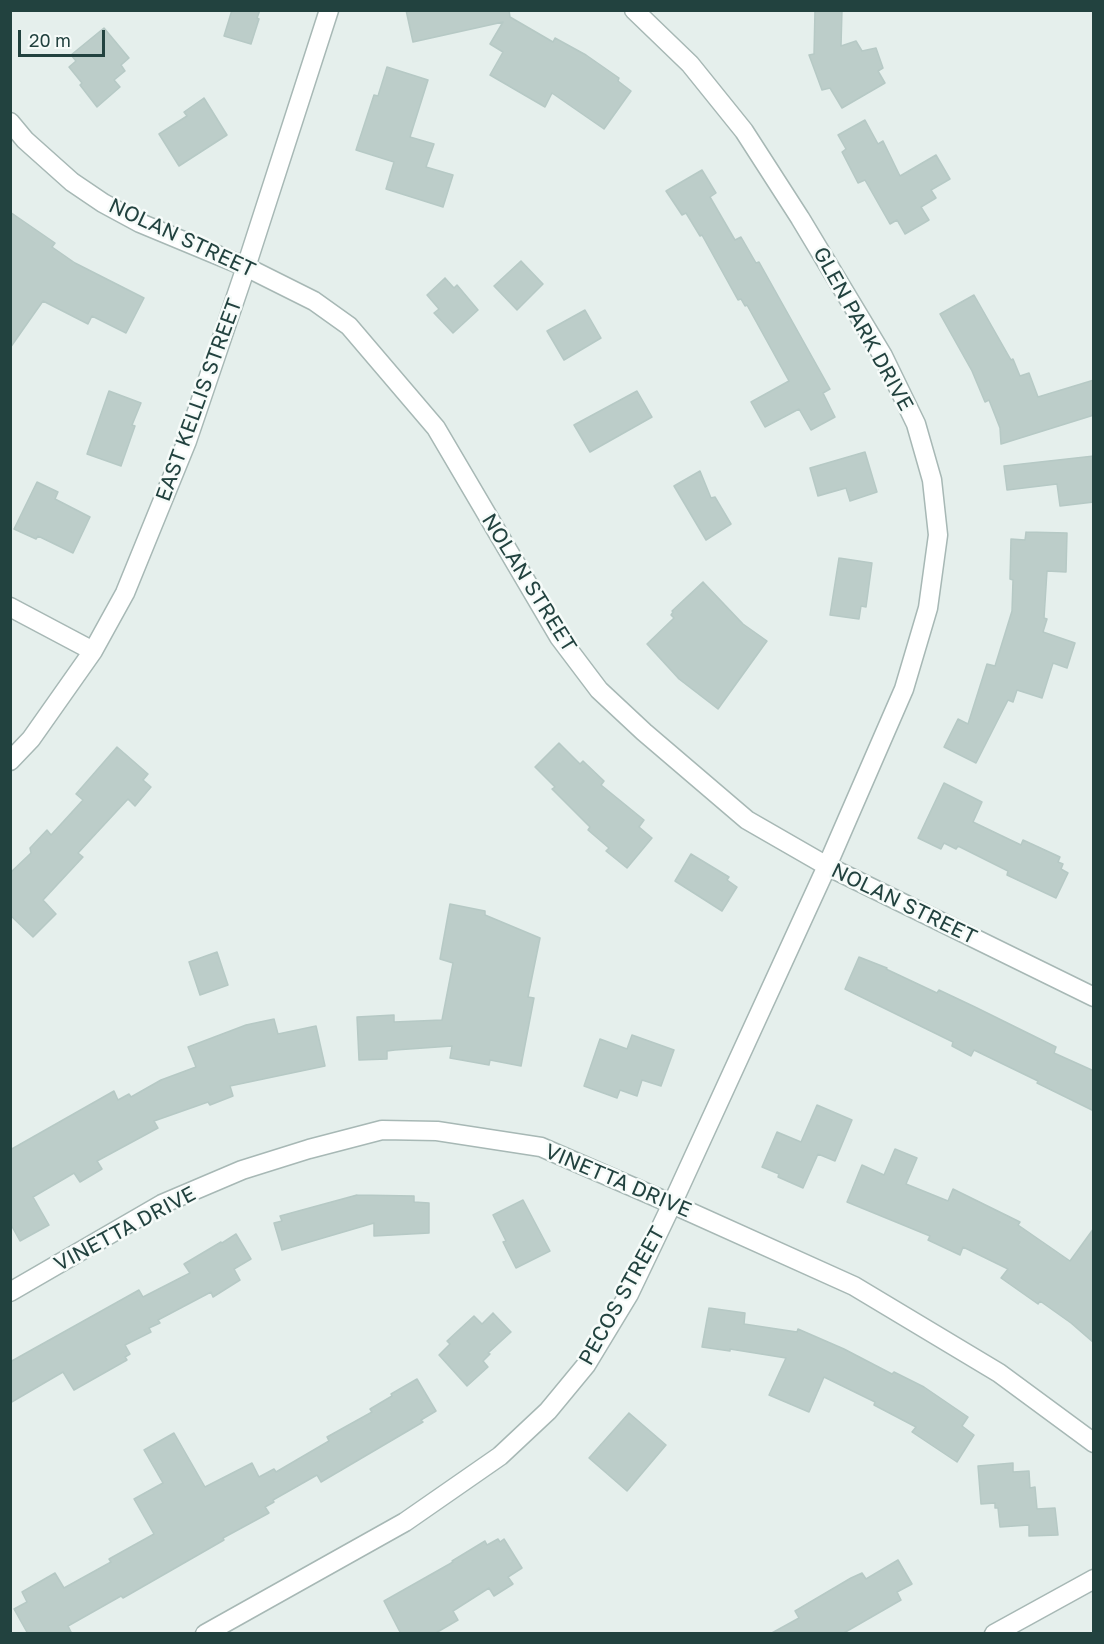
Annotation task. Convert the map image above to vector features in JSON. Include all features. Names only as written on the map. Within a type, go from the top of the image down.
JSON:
[{"type":"street","name":"EAST KELLIS STREET","points":[[10,761],[31,739],[93,651],[125,593],[187,441],[329,10]]},
{"type":"street","name":"GLEN PARK DRIVE","points":[[634,10],[690,64],[744,130],[782,189],[883,356],[916,424],[932,480],[938,535],[928,608],[904,688],[827,867]]},
{"type":"street","name":"NOLAN STREET","points":[[10,122],[25,140],[72,182],[103,203],[140,223],[246,267],[314,301],[349,326],[436,428],[559,637],[599,690],[644,732],[747,820],[827,867],[1094,997]]},
{"type":"street","points":[[10,607],[93,651]]},
{"type":"street","name":"PECOS STREET","points":[[205,1634],[405,1522],[500,1456],[548,1411],[586,1365],[629,1294],[827,867]]},
{"type":"street","name":"VINETTA DRIVE","points":[[10,1292],[172,1200],[242,1170],[382,1130],[437,1131],[541,1147],[854,1286],[999,1373],[1094,1443]]},
{"type":"street","points":[[994,1634],[1094,1578]]},
{"type":"building","points":[[232,10],[260,10],[251,44],[224,36]]},
{"type":"building","points":[[406,10],[509,10],[510,17],[553,42],[555,38],[586,55],[619,78],[618,81],[631,91],[604,129],[552,93],[545,107],[490,75],[503,52],[490,44],[503,22],[413,42]]},
{"type":"building","points":[[815,10],[842,10],[841,46],[856,41],[862,51],[876,48],[883,68],[878,71],[885,83],[842,108],[830,88],[822,90],[809,55],[814,54]]},
{"type":"building","points":[[104,28],[129,58],[121,65],[125,71],[114,80],[120,87],[97,107],[69,67],[76,61],[71,55]]},
{"type":"building","points":[[387,67],[428,80],[410,137],[434,144],[426,167],[453,175],[443,207],[386,189],[394,162],[356,150],[374,95],[378,96]]},
{"type":"building","points":[[204,98],[227,135],[179,166],[159,134],[187,116],[184,112]]},
{"type":"building","points":[[865,120],[878,144],[883,141],[900,176],[936,155],[950,179],[931,190],[936,198],[921,207],[929,220],[905,234],[897,220],[890,224],[865,180],[858,183],[842,152],[846,149],[838,135]]},
{"type":"building","points":[[702,170],[716,193],[710,197],[735,240],[741,237],[756,263],[759,262],[830,389],[823,393],[835,417],[811,430],[799,409],[765,427],[751,402],[789,381],[747,305],[745,306],[741,299],[738,300],[702,235],[700,236],[686,213],[682,215],[666,191]]},
{"type":"building","points":[[10,212],[55,243],[52,247],[75,263],[144,298],[126,333],[92,316],[88,324],[43,301],[10,348]]},
{"type":"building","points":[[521,261],[543,284],[517,310],[494,286]]},
{"type":"building","points":[[445,278],[454,288],[457,285],[478,310],[453,333],[434,313],[439,309],[427,295]]},
{"type":"building","points":[[974,295],[1011,360],[1013,359],[1020,376],[1029,373],[1038,397],[1094,380],[1094,415],[1001,444],[1000,428],[989,400],[985,402],[972,371],[940,314]]},
{"type":"building","points":[[585,310],[601,338],[564,360],[547,331]]},
{"type":"building","points":[[109,391],[141,403],[132,425],[135,426],[121,466],[87,454]]},
{"type":"building","points":[[637,391],[652,417],[590,452],[574,425]]},
{"type":"building","points":[[865,452],[877,492],[850,501],[846,488],[818,496],[810,468]]},
{"type":"building","points":[[1094,456],[1094,502],[1060,506],[1057,484],[1007,490],[1004,466]]},
{"type":"building","points":[[700,471],[711,498],[715,497],[731,524],[706,540],[674,486]]},
{"type":"building","points":[[37,482],[58,492],[55,499],[90,517],[73,553],[38,536],[36,539],[14,529]]},
{"type":"building","points":[[1026,532],[1067,533],[1066,572],[1047,571],[1044,618],[1047,619],[1043,632],[1075,643],[1067,668],[1053,663],[1042,698],[1017,690],[1013,702],[1008,700],[976,763],[944,747],[958,719],[968,724],[987,664],[995,666],[1012,611],[1011,539],[1025,540]]},
{"type":"building","points":[[839,558],[872,563],[866,607],[861,606],[859,619],[830,615]]},
{"type":"building","points":[[703,582],[743,624],[767,641],[718,709],[679,679],[647,644],[674,618],[671,615],[672,611]]},
{"type":"building","points":[[559,743],[580,764],[583,761],[604,781],[601,785],[644,820],[639,827],[652,838],[627,868],[606,851],[609,848],[588,830],[590,827],[552,789],[555,787],[535,767]]},
{"type":"building","points":[[117,747],[148,774],[143,780],[151,787],[135,806],[128,799],[78,853],[83,857],[43,900],[56,914],[33,937],[10,915],[10,873],[31,853],[30,848],[47,830],[51,835],[83,800],[76,794]]},
{"type":"building","points":[[944,783],[982,802],[973,822],[1021,845],[1023,840],[1060,857],[1058,862],[1063,864],[1061,869],[1068,873],[1056,898],[1007,875],[1008,871],[958,846],[956,849],[944,843],[941,849],[918,838]]},
{"type":"building","points":[[691,854],[729,877],[727,880],[737,887],[722,911],[675,881]]},
{"type":"building","points":[[450,904],[485,911],[485,915],[540,938],[528,997],[534,998],[521,1066],[490,1060],[489,1065],[450,1058],[452,1046],[387,1051],[387,1059],[359,1060],[357,1017],[394,1015],[394,1022],[442,1020],[453,963],[440,959]]},
{"type":"building","points":[[217,952],[228,985],[200,995],[189,962]]},
{"type":"building","points":[[859,957],[937,993],[939,990],[975,1007],[1056,1047],[1054,1053],[1094,1071],[1094,1111],[974,1050],[971,1056],[952,1046],[953,1042],[845,989]]},
{"type":"building","points":[[274,1019],[278,1034],[316,1026],[325,1066],[230,1086],[233,1096],[210,1105],[208,1102],[154,1121],[158,1128],[97,1161],[102,1169],[80,1182],[74,1173],[33,1197],[49,1225],[20,1241],[10,1223],[10,1150],[114,1091],[118,1100],[129,1094],[131,1097],[161,1080],[196,1067],[188,1047],[246,1025]]},
{"type":"building","points":[[632,1035],[674,1050],[661,1086],[642,1080],[637,1096],[620,1090],[617,1098],[584,1086],[600,1039],[627,1049]]},
{"type":"building","points":[[817,1105],[852,1120],[835,1161],[818,1154],[803,1188],[762,1167],[777,1132],[801,1142]]},
{"type":"building","points":[[895,1149],[917,1158],[906,1184],[948,1201],[953,1189],[1020,1222],[1018,1225],[1070,1261],[1094,1228],[1094,1343],[1040,1301],[1038,1304],[1001,1278],[1008,1269],[963,1247],[960,1255],[928,1240],[930,1236],[847,1202],[862,1165],[884,1175]]},
{"type":"building","points":[[357,1195],[414,1196],[414,1202],[429,1203],[429,1233],[374,1236],[374,1223],[282,1250],[274,1223],[282,1221],[280,1216]]},
{"type":"building","points":[[523,1200],[550,1251],[516,1268],[493,1215]]},
{"type":"building","points":[[236,1234],[251,1259],[234,1269],[240,1280],[213,1297],[211,1292],[158,1320],[160,1323],[149,1328],[151,1332],[125,1345],[130,1354],[125,1357],[127,1360],[74,1390],[63,1372],[10,1403],[10,1362],[139,1290],[143,1297],[190,1273],[184,1264]]},
{"type":"building","points":[[709,1308],[745,1313],[744,1324],[797,1332],[798,1329],[844,1349],[892,1374],[894,1372],[924,1387],[968,1417],[962,1426],[974,1435],[957,1462],[912,1432],[916,1427],[874,1405],[875,1402],[824,1377],[809,1412],[769,1395],[786,1358],[702,1347]]},
{"type":"building","points":[[493,1313],[511,1332],[488,1353],[490,1354],[483,1361],[488,1367],[467,1386],[439,1355],[450,1344],[447,1341],[474,1316],[482,1324]]},
{"type":"building","points":[[417,1379],[436,1411],[421,1420],[423,1422],[321,1482],[317,1475],[273,1500],[274,1502],[265,1507],[269,1513],[123,1598],[121,1596],[68,1626],[72,1634],[28,1634],[14,1609],[27,1602],[22,1592],[55,1573],[64,1588],[111,1562],[109,1559],[154,1534],[134,1499],[163,1483],[144,1450],[174,1433],[205,1487],[252,1463],[259,1477],[274,1469],[276,1472],[329,1441],[327,1437],[372,1412],[370,1409]]},
{"type":"building","points":[[629,1413],[666,1445],[627,1491],[589,1458]]},
{"type":"building","points":[[1013,1463],[1013,1472],[1029,1471],[1030,1488],[1035,1487],[1037,1509],[1055,1508],[1058,1535],[1029,1536],[1029,1525],[1000,1527],[998,1508],[995,1508],[995,1503],[981,1504],[978,1466]]},
{"type":"building","points":[[498,1539],[500,1542],[504,1539],[522,1568],[508,1577],[513,1584],[494,1596],[489,1588],[453,1611],[458,1620],[434,1634],[401,1634],[384,1601],[485,1541],[487,1545]]},
{"type":"building","points":[[898,1560],[912,1584],[897,1592],[901,1600],[842,1634],[770,1634],[799,1618],[795,1611],[851,1578],[862,1573],[866,1579]]}]
